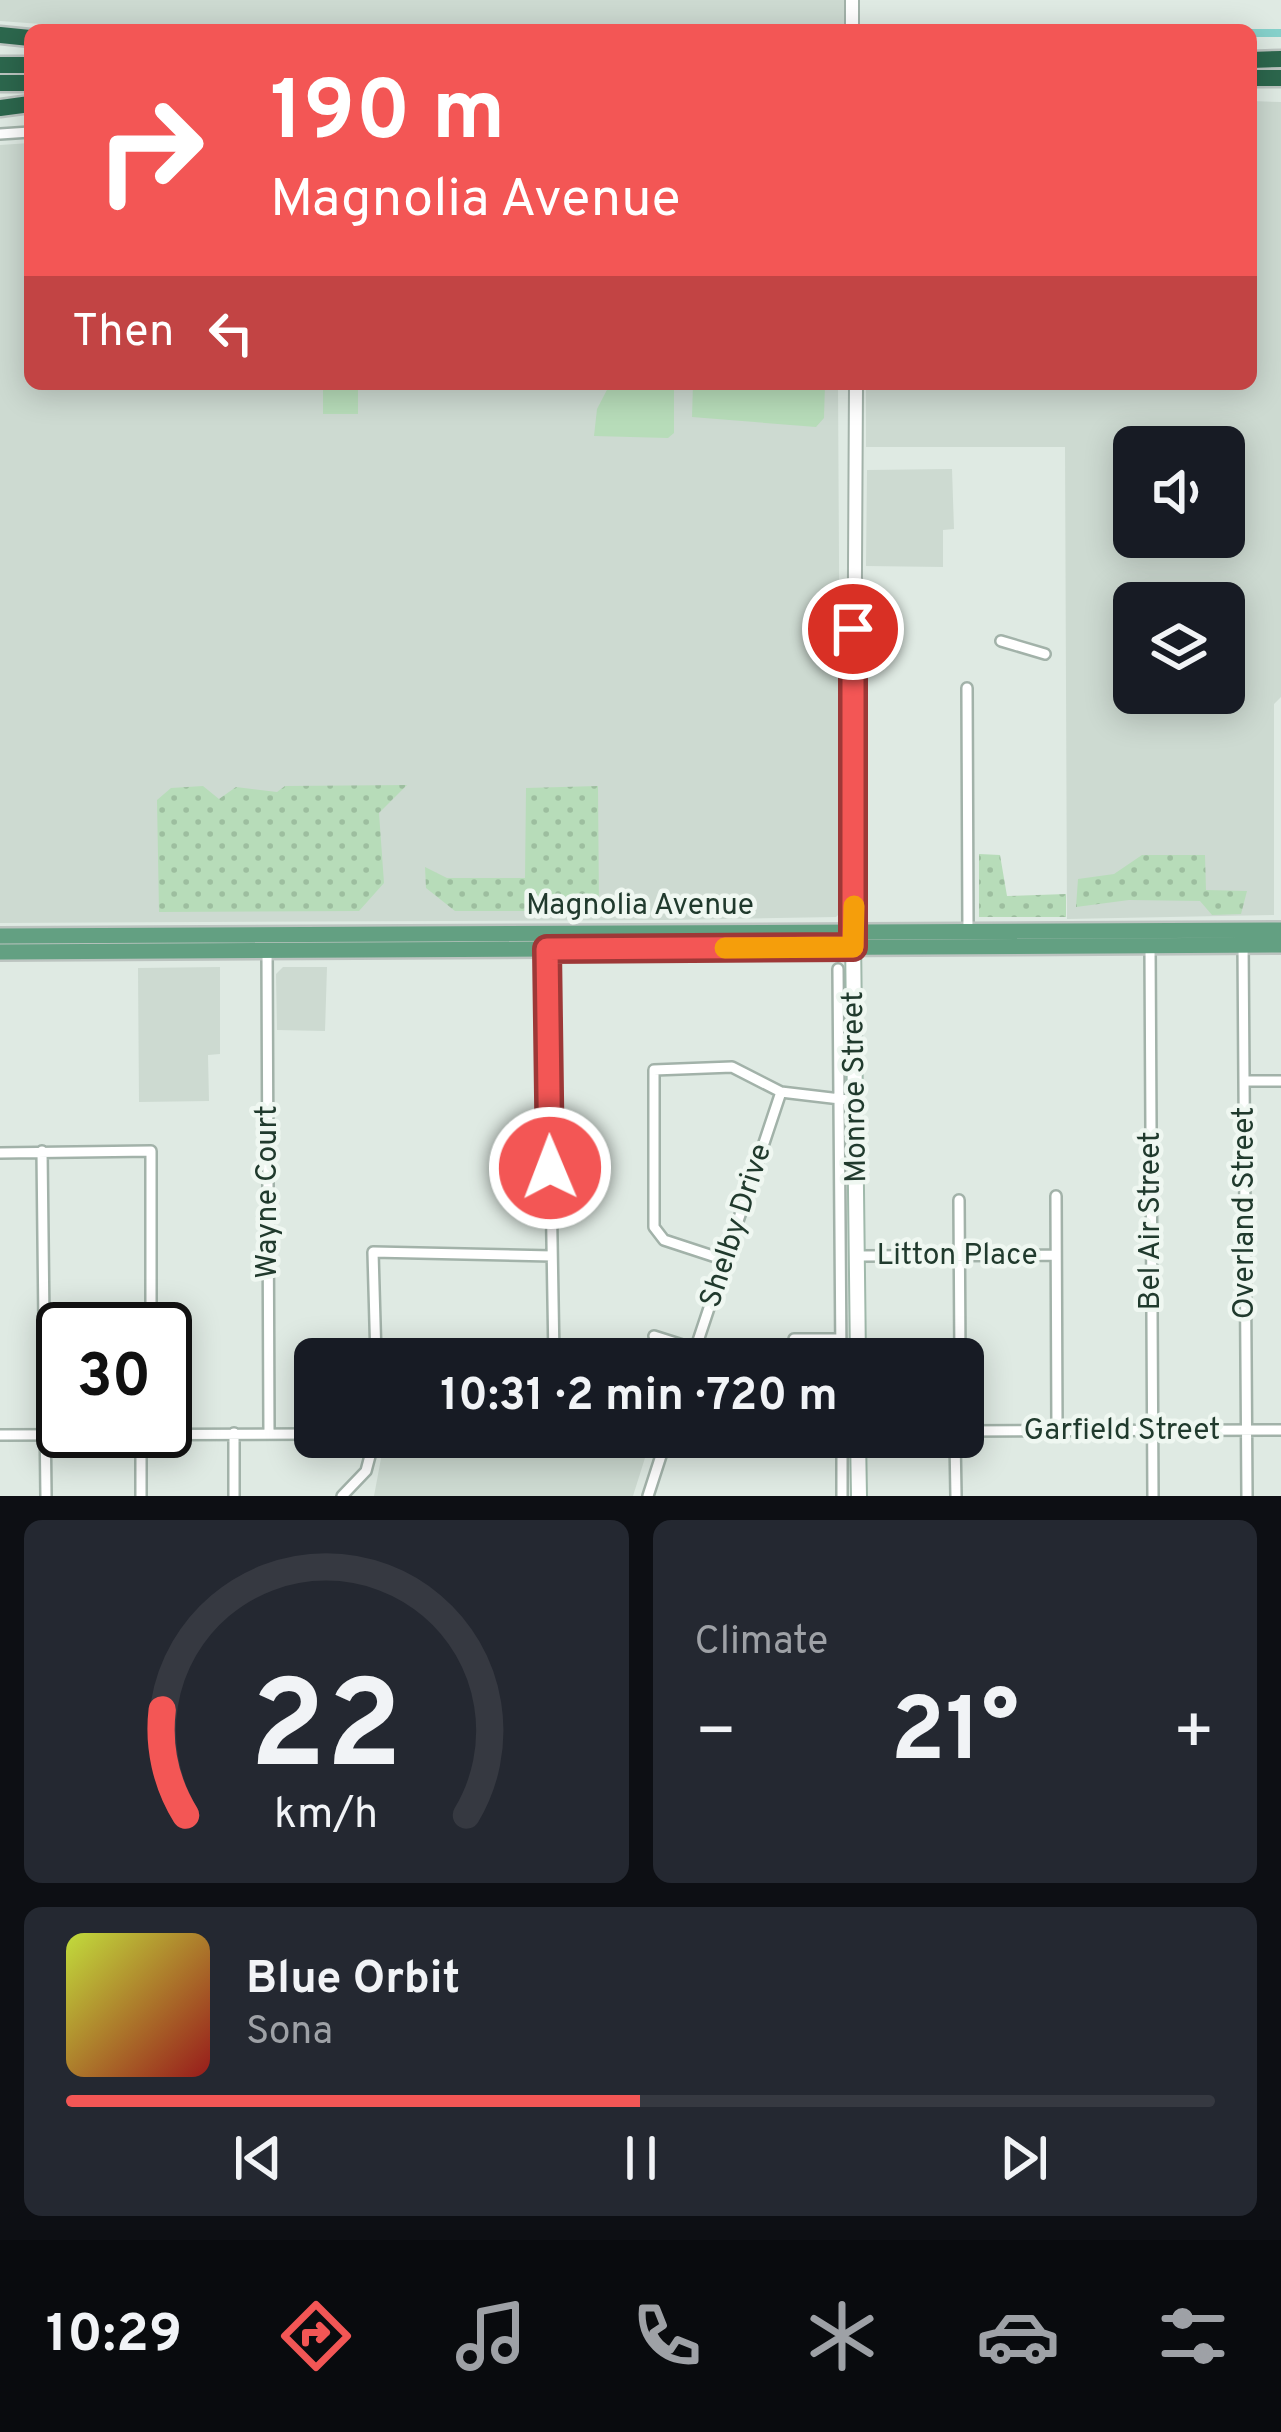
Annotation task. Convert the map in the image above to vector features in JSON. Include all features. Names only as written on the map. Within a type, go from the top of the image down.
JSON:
[{"type":"main road","name":"Magnolia Avenue","points":[[0,936],[267,943],[853,940],[1150,946],[1281,930]]},
{"type":"main road","name":"Magnolia Avenue","points":[[853,940],[968,932],[1243,938],[1281,945]]},
{"type":"main road","name":"Monroe Street","points":[[853,940],[858,1338]]},
{"type":"main road","name":"Magnolia Avenue","points":[[0,952],[267,943]]},
{"type":"main road","points":[[858,1458],[859,1496]]},
{"type":"street","name":"Monroe Street","points":[[853,940],[856,390]]},
{"type":"street","points":[[1000,640],[1045,654]]},
{"type":"street","points":[[967,688],[968,932]]},
{"type":"street","name":"Overland Street","points":[[1243,938],[1247,1496]]},
{"type":"street","points":[[547,942],[554,1338]]},
{"type":"street","name":"Wayne Court","points":[[267,943],[269,1433]]},
{"type":"street","name":"Bel Air Street","points":[[1150,946],[1153,1496]]},
{"type":"street","points":[[838,969],[841,1338]]},
{"type":"street","points":[[725,1260],[664,1240],[654,1227],[654,1070],[732,1067],[781,1093],[857,1101]]},
{"type":"street","points":[[1244,1081],[1281,1081]]},
{"type":"street","name":"Shelby Drive","points":[[699,1338],[781,1093]]},
{"type":"street","points":[[42,1151],[44,1302]]},
{"type":"street","points":[[0,1153],[151,1151],[151,1302]]},
{"type":"street","points":[[1055,1196],[1057,1431]]},
{"type":"street","points":[[959,1200],[960,1338]]},
{"type":"street","points":[[375,1338],[373,1252],[552,1256]]},
{"type":"street","name":"Litton Place","points":[[859,1256],[1056,1255]]},
{"type":"street","points":[[654,1336],[658,1338]]},
{"type":"street","name":"Garfield Street","points":[[984,1431],[1281,1430]]},
{"type":"street","points":[[192,1433],[294,1434]]},
{"type":"street","points":[[234,1433],[234,1496]]},
{"type":"street","points":[[0,1435],[36,1434]]},
{"type":"street","points":[[46,1458],[46,1496]]},
{"type":"street","points":[[141,1458],[141,1496]]},
{"type":"street","points":[[342,1496],[366,1471],[369,1458]]},
{"type":"street","points":[[648,1496],[661,1458]]},
{"type":"street","points":[[842,1458],[842,1496]]},
{"type":"street","points":[[955,1458],[956,1496]]},
{"type":"shaded area","points":[[0,0],[845,0],[845,24],[0,21]]},
{"type":"shaded area","points":[[1257,101],[1281,102],[1281,697],[1274,704],[1274,915],[1067,919],[1065,447],[866,447],[866,390],[1257,390]]},
{"type":"shaded area","points":[[24,143],[24,390],[838,390],[841,912],[836,917],[667,920],[0,923],[0,145]]},
{"type":"shaded area","points":[[952,469],[954,529],[943,530],[943,567],[866,566],[867,470]]},
{"type":"shaded area","points":[[220,967],[220,1054],[208,1055],[209,1101],[139,1102],[138,968]]},
{"type":"shaded area","points":[[283,967],[327,967],[325,1031],[277,1030],[276,974]]},
{"type":"shaded area","points":[[381,1458],[645,1458],[633,1496],[374,1496]]},
{"type":"green space","points":[[323,390],[358,390],[358,414],[323,414]]},
{"type":"green space","points":[[607,390],[674,390],[674,433],[668,438],[594,436],[597,409]]},
{"type":"green space","points":[[693,390],[825,390],[824,418],[816,427],[692,417]]},
{"type":"green space","points":[[407,785],[379,813],[384,883],[359,911],[159,912],[157,800],[171,788],[203,786],[219,799],[236,787],[277,792],[285,786]]},
{"type":"green space","points":[[598,786],[599,911],[455,911],[426,888],[425,867],[447,878],[525,878],[526,788]]},
{"type":"green space","points":[[979,854],[1000,855],[1007,896],[1066,894],[1066,917],[979,917]]},
{"type":"green space","points":[[1142,855],[1205,855],[1206,890],[1247,891],[1241,914],[1212,915],[1200,901],[1129,900],[1076,907],[1078,879],[1114,874]]},
{"type":"waterway","points":[[1257,33],[1281,33]]},
{"type":"slow traffic","points":[[725,948],[853,947],[854,906]]},
{"type":"route","points":[[550,1168],[547,949],[853,947],[853,629]]}]
